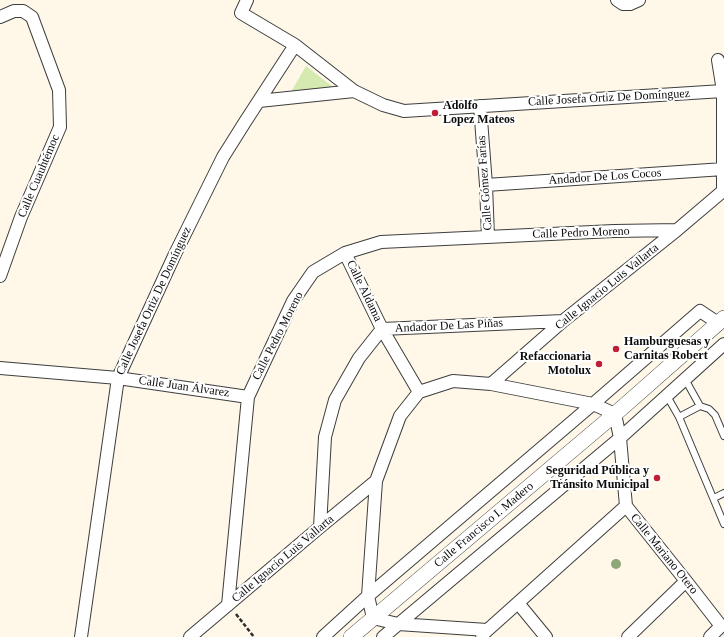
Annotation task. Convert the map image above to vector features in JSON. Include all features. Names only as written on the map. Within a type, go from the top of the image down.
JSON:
[{"type":"street","name":"Calle Josefa Ortiz De Domínguez","points":[[247,0],[241,13],[295,45],[354,91],[384,105],[404,110],[723,91]]},
{"type":"street","points":[[616,0],[623,4],[630,4],[639,0]]},
{"type":"street","name":"Calle Cuauhtémoc","points":[[0,17],[14,11],[23,11],[32,17],[59,90],[60,127],[21,217],[0,276]]},
{"type":"street","name":"Calle Josefa Ortiz De Domínguez","points":[[81,637],[118,378],[175,254],[220,164],[245,122],[295,45]]},
{"type":"street","points":[[718,60],[723,91],[724,191]]},
{"type":"street","points":[[259,101],[354,91]]},
{"type":"street","name":"Calle Gómez Farías","points":[[480,106],[488,237]]},
{"type":"street","name":"Andador De Los Cocos","points":[[486,185],[724,169]]},
{"type":"street","name":"Calle Ignacio Luis Vallarta","points":[[491,384],[563,321],[678,230],[724,191]]},
{"type":"street","name":"Calle Pedro Moreno","points":[[228,605],[248,396],[293,301],[313,272],[345,253],[380,242],[614,231],[678,230]]},
{"type":"street","name":"Calle Aldama","points":[[345,253],[382,329],[419,392]]},
{"type":"street","points":[[323,637],[368,596],[700,311],[721,320]]},
{"type":"street","name":"Calle Francisco I. Madero","points":[[351,637],[616,414],[721,320]]},
{"type":"street","name":"Andador De Las Piñas","points":[[320,527],[325,437],[335,400],[359,358],[382,329],[563,321]]},
{"type":"street","points":[[383,637],[620,438],[724,344]]},
{"type":"street","name":"Calle Juan Álvarez","points":[[0,368],[118,378],[248,396]]},
{"type":"street","points":[[616,414],[593,404],[491,384],[453,381],[419,392],[400,416],[376,482],[368,596],[373,618],[398,624],[484,634],[626,506]]},
{"type":"street","name":"Calle Mariano Otero","points":[[616,414],[620,438],[626,506],[721,626],[710,637]]},
{"type":"street","name":"Calle Ignacio Luis Vallarta","points":[[190,637],[320,527],[376,482]]},
{"type":"street","points":[[628,637],[686,581]]},
{"type":"street","points":[[518,604],[546,637]]},
{"type":"lane","points":[[685,379],[700,406],[709,409],[715,416],[724,436]]},
{"type":"lane","points":[[667,396],[679,417],[724,524]]},
{"type":"lane","points":[[679,417],[700,406]]},
{"type":"lane","points":[[714,498],[724,493]]},
{"type":"path","points":[[228,605],[254,637]]},
{"type":"green space","points":[[306,66],[333,87],[291,92]]},
{"type":"place","name":"Adolfo Lopez Mateos","points":[[435,113]]},
{"type":"place","name":"Hamburguesas y Carnitas Robert","points":[[616,349]]},
{"type":"place","name":"Refaccionaria Motolux","points":[[599,364]]},
{"type":"place","name":"Seguridad Pública y Tránsito Municipal","points":[[657,478]]}]
